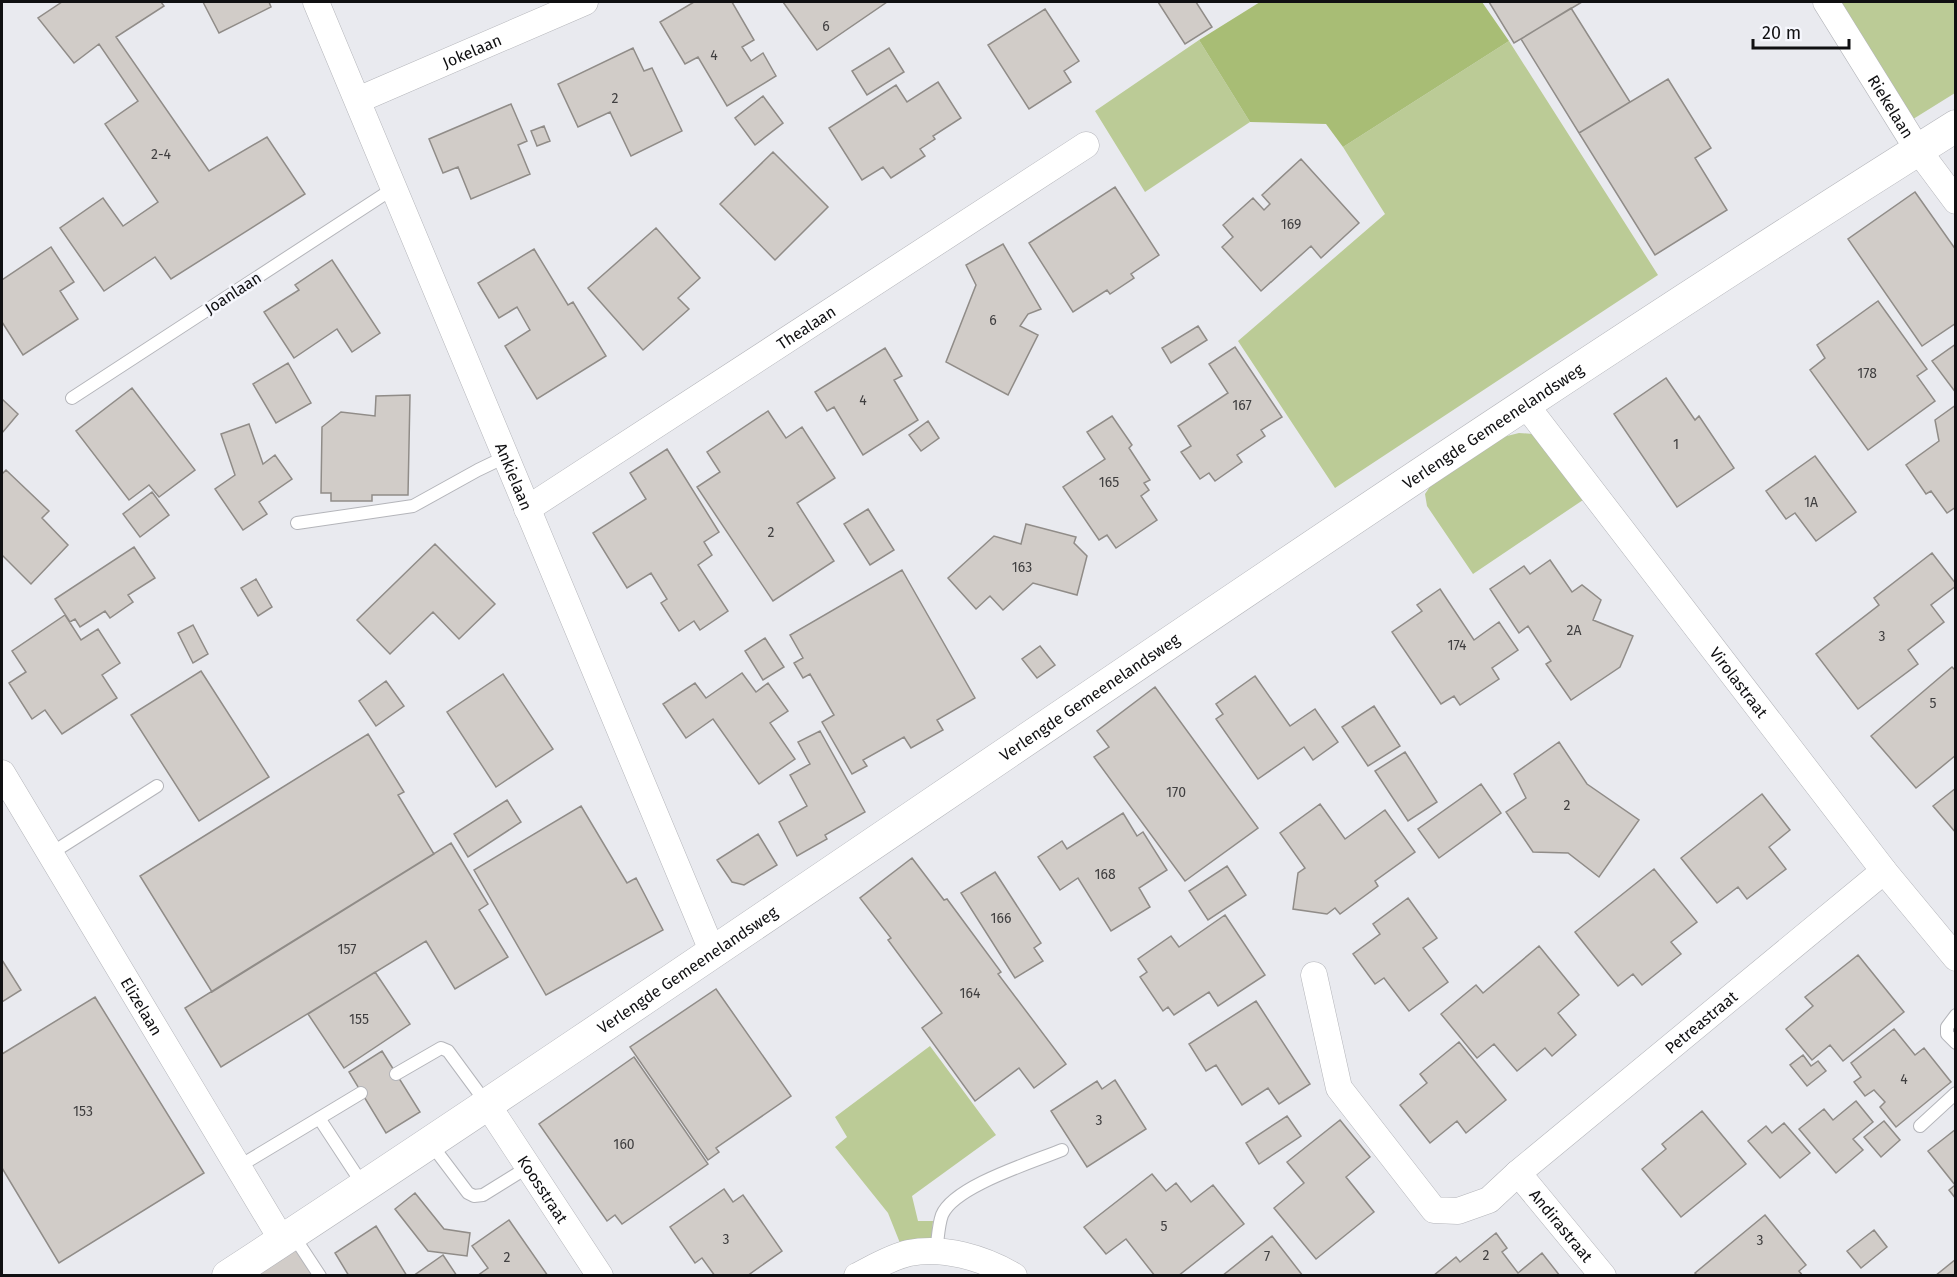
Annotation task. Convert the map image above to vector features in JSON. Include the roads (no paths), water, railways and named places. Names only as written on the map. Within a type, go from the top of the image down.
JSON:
[{"type":"street","name":"Ankielaan","points":[[316,2],[713,952]]},
{"type":"street","name":"Jokelaan","points":[[358,100],[585,2]]},
{"type":"street","name":"Riekelaan","points":[[1826,2],[1918,150],[1956,201]]},
{"type":"street","name":"Verlengde Gemeenelandsweg","points":[[228,1275],[487,1104],[1525,404],[1956,126]]},
{"type":"street","name":"Thealaan","points":[[527,509],[1086,145]]},
{"type":"street","name":"Virolastraat","points":[[1525,404],[1884,872],[1956,958]]},
{"type":"street","name":"Elizelaan","points":[[2,773],[238,1167],[287,1237]]},
{"type":"street","name":"Petreastraat","points":[[1314,975],[1339,1088],[1434,1210],[1458,1211],[1489,1200],[1518,1173],[1884,872]]},
{"type":"street","name":"Koosstraat","points":[[487,1104],[600,1275]]},
{"type":"street","name":"Andirastraat","points":[[1518,1173],[1603,1275]]},
{"type":"street","points":[[856,1275],[909,1253],[936,1251],[971,1257],[1014,1275]]},
{"type":"lane","name":"Joanlaan","points":[[72,398],[394,188]]},
{"type":"lane","points":[[297,523],[413,506],[505,457]]},
{"type":"lane","points":[[50,854],[157,786]]},
{"type":"lane","points":[[1956,1015],[1947,1027],[1947,1034],[1956,1043]]},
{"type":"lane","points":[[396,1074],[441,1048],[448,1051],[487,1104]]},
{"type":"lane","points":[[238,1167],[361,1093]]},
{"type":"lane","points":[[1920,1126],[1956,1093]]},
{"type":"lane","points":[[319,1118],[364,1186]]},
{"type":"lane","points":[[430,1142],[468,1193],[474,1196],[483,1195],[528,1167]]},
{"type":"lane","points":[[936,1251],[942,1215],[949,1204],[970,1187],[1062,1150]]},
{"type":"lane","points":[[287,1237],[320,1275]]}]
